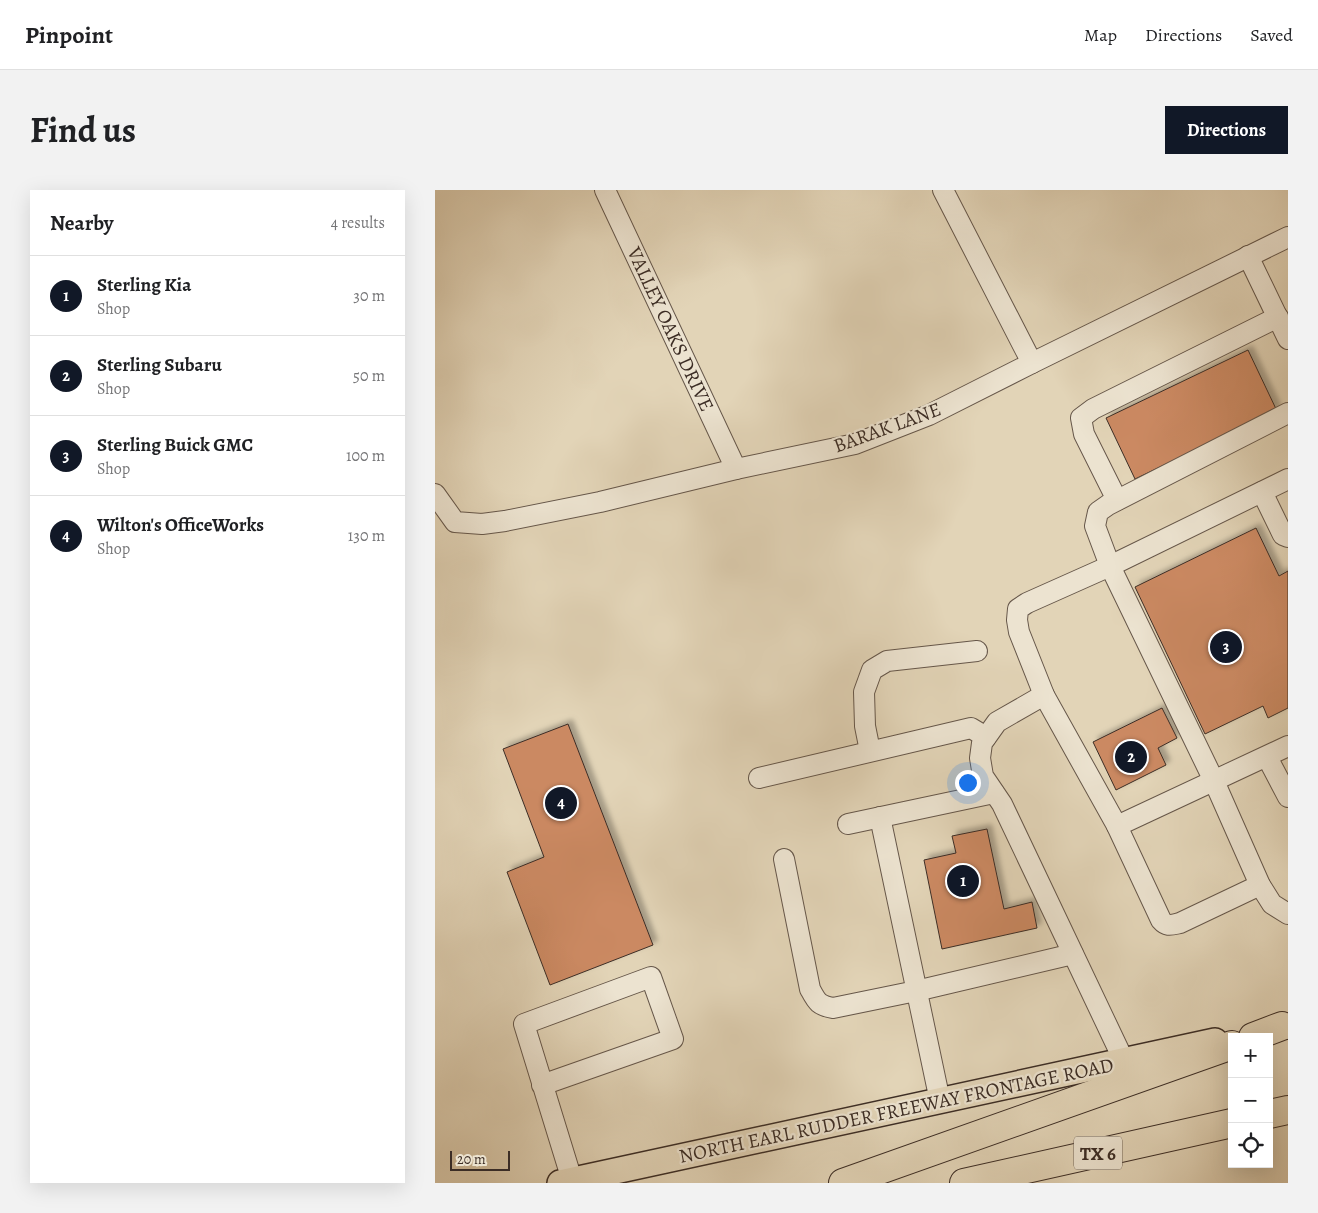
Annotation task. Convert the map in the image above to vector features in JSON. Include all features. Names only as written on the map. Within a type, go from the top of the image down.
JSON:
[{"type":"highway","points":[[1265,1033],[1285,1026]]},
{"type":"highway","points":[[843,1183],[1228,1045]]},
{"type":"highway","points":[[1273,1113],[1288,1110]]},
{"type":"highway","name":"TX 6","points":[[964,1183],[1228,1123]]},
{"type":"main road","name":"NORTH EARL RUDDER FREEWAY FRONTAGE ROAD","points":[[1252,1033],[1285,1026]]},
{"type":"main road","name":"NORTH EARL RUDDER FREEWAY FRONTAGE ROAD","points":[[566,1182],[1228,1038]]},
{"type":"street","name":"VALLEY OAKS DRIVE","points":[[605,190],[736,469]]},
{"type":"street","points":[[943,190],[1032,363]]},
{"type":"street","name":"BARAK LANE","points":[[435,494],[455,522],[482,524],[601,502],[736,469],[855,444],[929,415],[1288,237]]},
{"type":"street","points":[[1248,256],[1288,338]]},
{"type":"street","points":[[1117,500],[1084,434],[1081,418],[1093,409],[1278,317]]},
{"type":"street","points":[[1288,413],[1117,500],[1098,512],[1095,526],[1110,566],[1214,782],[1260,885],[1273,904],[1288,914]]},
{"type":"street","points":[[1260,885],[1180,923],[1165,924],[1161,920],[1117,826],[1044,695],[1019,632],[1017,620],[1018,610],[1027,603],[1110,566],[1288,479]]},
{"type":"street","points":[[1262,492],[1283,535],[1288,537]]},
{"type":"street","points":[[870,751],[865,726],[864,692],[872,670],[887,661],[977,651]]},
{"type":"street","points":[[1044,695],[997,722],[982,743],[980,758],[983,776],[1002,804],[1124,1061]]},
{"type":"street","points":[[759,778],[971,728],[986,737]]},
{"type":"street","points":[[1117,826],[1288,746]]},
{"type":"street","points":[[1267,757],[1288,797]]},
{"type":"street","points":[[848,824],[994,793]]},
{"type":"street","points":[[879,817],[940,1101]]},
{"type":"street","points":[[785,859],[810,989],[817,1003],[833,1008],[916,991],[1073,954]]},
{"type":"street","points":[[543,1085],[673,1039],[651,977],[524,1024],[543,1085],[566,1182]]},
{"type":"building","points":[[1248,350],[1277,411],[1135,479],[1106,418]]},
{"type":"building","points":[[1256,528],[1279,576],[1288,571],[1288,708],[1268,718],[1263,706],[1205,734],[1135,587]]},
{"type":"building","points":[[1162,708],[1177,738],[1158,748],[1166,765],[1116,790],[1093,742]]},
{"type":"building","points":[[568,724],[653,945],[550,985],[507,872],[544,857],[503,749]]},
{"type":"building","points":[[987,829],[1004,909],[1032,902],[1037,928],[942,949],[924,860],[956,853],[952,836]]},
{"type":"place","name":"Sterling Buick GMC","points":[[1226,647]]},
{"type":"place","name":"Sterling Subaru","points":[[1131,757]]},
{"type":"place","name":"Wilton's OfficeWorks","points":[[561,803]]},
{"type":"place","name":"Sterling Kia","points":[[963,881]]}]
